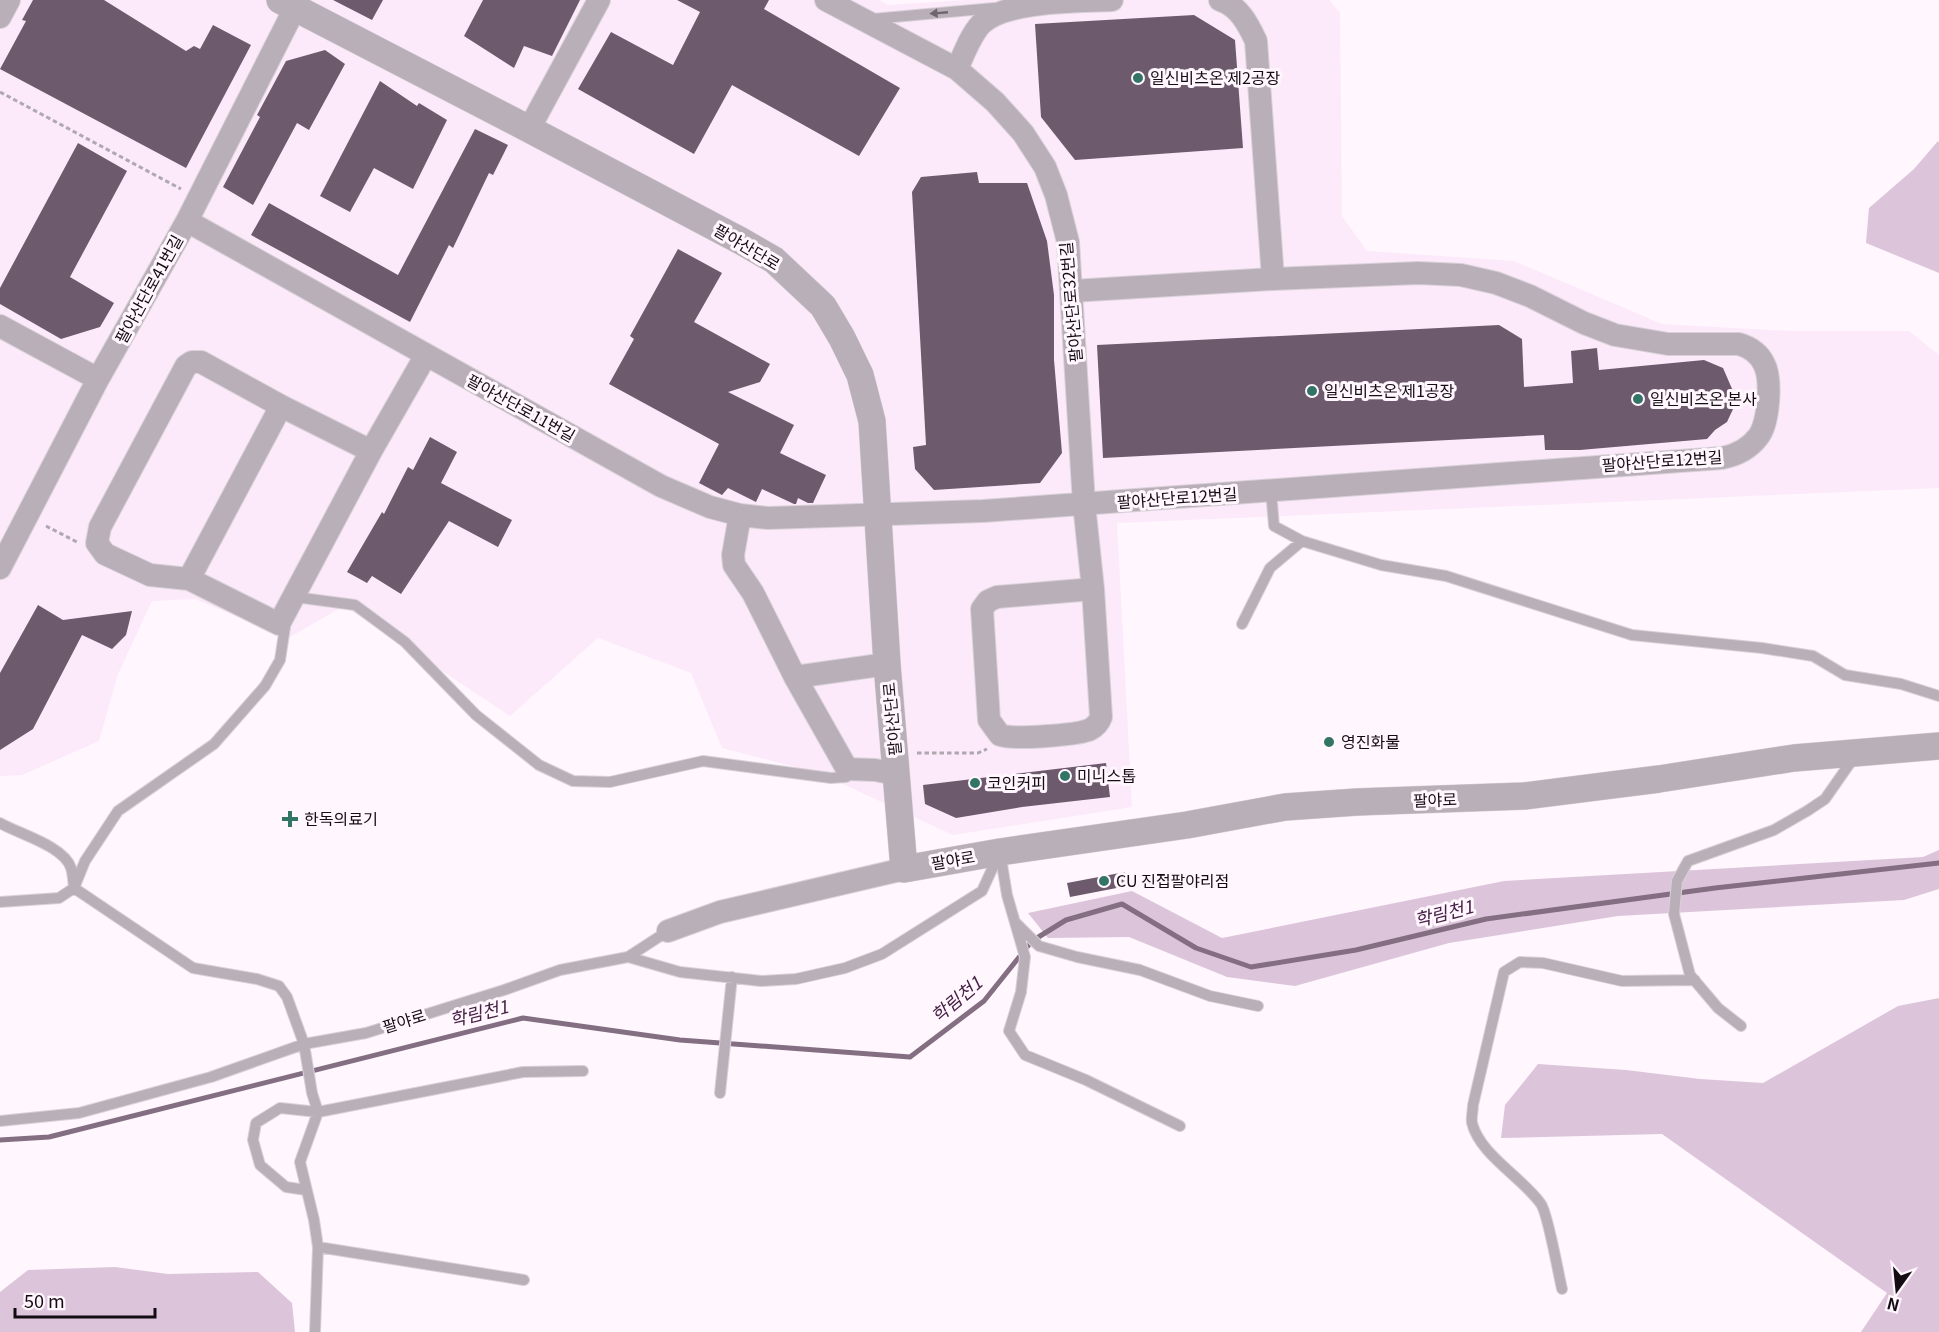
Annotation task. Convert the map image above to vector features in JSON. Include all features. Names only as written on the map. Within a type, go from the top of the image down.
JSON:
[{"type":"street","points":[[0,17],[9,0]]},
{"type":"street","points":[[529,129],[599,0]]},
{"type":"street","name":"팔야산단로32번길","points":[[826,0],[957,69],[1002,110],[1023,133],[1045,167],[1056,195],[1068,242],[1084,504],[1093,589],[1102,707],[1100,722],[1086,731],[1020,738],[1000,735],[989,720],[982,609],[988,601],[997,597],[1093,589]]},
{"type":"street","points":[[957,69],[973,35],[981,24],[993,15],[1019,7],[1112,0]]},
{"type":"street","points":[[1220,0],[1229,3],[1238,12],[1251,29],[1256,41],[1273,279]]},
{"type":"street","name":"팔야산단로","points":[[287,4],[529,129],[774,260],[823,306],[860,375],[872,421],[887,664],[904,869]]},
{"type":"street","name":"팔야산단로41번길","points":[[0,568],[98,379],[187,221],[287,4]]},
{"type":"street","name":"팔야산단로11번길","points":[[187,221],[661,486],[710,507],[768,519],[879,515]]},
{"type":"street","name":"팔야산단로12번길","points":[[879,515],[983,511],[1569,467],[1722,458],[1735,455],[1750,447],[1760,435],[1767,414],[1767,375],[1764,364],[1749,347],[1739,344],[1668,344],[1615,335],[1584,323],[1530,296],[1496,283],[1461,275],[1418,273],[1072,291]]},
{"type":"street","points":[[0,326],[98,379]]},
{"type":"street","points":[[371,451],[281,406],[201,362],[192,362],[186,366],[100,527],[97,543],[105,554],[150,575],[189,579],[279,624],[371,451],[426,355]]},
{"type":"street","points":[[189,579],[281,406]]},
{"type":"street","points":[[740,515],[733,555],[735,565],[753,593],[795,677],[847,769],[875,770],[895,764]]},
{"type":"street","points":[[795,677],[887,664]]},
{"type":"street","name":"팔야로","points":[[668,931],[720,912],[904,869],[1000,852],[1187,825],[1285,807],[1524,796],[1659,779],[1794,758],[1939,746]]},
{"type":"lane","points":[[864,20],[1019,7]]},
{"type":"lane","points":[[1271,491],[1274,526],[1302,541],[1381,565],[1446,576],[1632,635],[1813,656],[1845,675],[1901,684],[1939,696]]},
{"type":"lane","points":[[1242,624],[1270,568],[1302,541]]},
{"type":"lane","points":[[295,597],[355,605],[405,642],[476,715],[539,765],[573,781],[610,782],[703,761],[831,778],[846,777],[847,769]]},
{"type":"lane","points":[[0,902],[59,898],[74,888],[86,861],[118,811],[214,744],[265,686],[280,660],[285,627],[279,624]]},
{"type":"lane","points":[[1740,1026],[1718,1008],[1690,975],[1674,914],[1677,880],[1688,861],[1774,831],[1825,799],[1857,753]]},
{"type":"lane","points":[[0,823],[56,851],[71,866],[74,888],[193,968],[256,979],[279,986],[287,997],[303,1044],[312,1094],[318,1112],[300,1162],[318,1247],[315,1332]]},
{"type":"lane","points":[[1000,852],[1007,894],[1025,957],[1021,992],[1009,1031],[1024,1055],[1086,1080],[1180,1126]]},
{"type":"lane","points":[[628,957],[680,972],[761,981],[796,979],[845,968],[882,954],[982,891],[1000,852]]},
{"type":"lane","points":[[1015,923],[1038,946],[1140,970],[1210,996],[1258,1005]]},
{"type":"lane","name":"팔야로","points":[[0,1121],[79,1113],[211,1077],[303,1044],[366,1033],[560,970],[628,957],[668,931]]},
{"type":"lane","points":[[1562,1288],[1542,1205],[1515,1176],[1491,1155],[1472,1123],[1473,1105],[1504,972],[1520,962],[1543,963],[1622,981],[1695,980]]},
{"type":"lane","points":[[720,1093],[732,977]]},
{"type":"lane","points":[[306,1190],[286,1186],[260,1165],[253,1140],[256,1123],[280,1108],[318,1112],[523,1072],[583,1071]]},
{"type":"lane","points":[[318,1247],[524,1280]]},
{"type":"path","points":[[0,92],[198,198]]},
{"type":"path","points":[[28,516],[75,542],[97,543]]},
{"type":"path","points":[[895,764],[978,753],[989,749]]},
{"type":"shaded area","points":[[0,0],[879,0],[888,5],[966,0],[1329,0],[1340,13],[1342,216],[1367,251],[1514,261],[1662,324],[1790,331],[1909,331],[1939,355],[1939,488],[1117,523],[1132,807],[953,835],[819,773],[722,748],[691,673],[598,638],[510,716],[344,606],[288,638],[195,599],[152,601],[118,674],[99,741],[22,775],[0,776]]},
{"type":"shaded area","points":[[1938,141],[1939,273],[1866,243],[1869,208],[1914,169]]},
{"type":"shaded area","points":[[1939,850],[1939,889],[1904,900],[1618,916],[1449,943],[1295,986],[1227,977],[1129,937],[1048,938],[1028,913],[1132,891],[1222,938],[1504,881],[1923,857]]},
{"type":"shaded area","points":[[1939,998],[1939,1332],[1861,1332],[1887,1293],[1662,1134],[1501,1138],[1505,1105],[1538,1064],[1763,1083],[1898,1006]]},
{"type":"shaded area","points":[[115,1267],[168,1274],[258,1272],[292,1303],[295,1332],[0,1332],[0,1292],[28,1270]]},
{"type":"building","points":[[33,0],[104,0],[186,51],[194,46],[200,49],[213,25],[251,45],[186,168],[0,69],[26,21],[22,20]]},
{"type":"building","points":[[333,0],[383,0],[372,20]]},
{"type":"building","points":[[483,0],[580,0],[552,56],[524,46],[514,68],[464,36]]},
{"type":"building","points":[[677,0],[769,0],[764,9],[900,88],[859,156],[732,85],[694,154],[578,89],[611,32],[673,65],[700,12]]},
{"type":"building","name":"일신비츠온 제2공장","points":[[1194,15],[1235,40],[1243,148],[1075,160],[1041,117],[1035,24]]},
{"type":"building","points":[[325,50],[345,64],[309,130],[297,123],[253,205],[223,187],[286,61]]},
{"type":"building","points":[[380,81],[417,106],[419,103],[447,120],[413,189],[374,168],[350,212],[320,196]]},
{"type":"building","points":[[475,129],[508,145],[493,175],[489,173],[453,248],[449,245],[410,322],[251,235],[269,203],[398,275]]},
{"type":"building","points":[[78,143],[127,171],[70,277],[114,303],[100,327],[61,339],[0,304],[0,288]]},
{"type":"building","points":[[977,172],[979,183],[1027,183],[1047,241],[1054,295],[1054,360],[1062,453],[1040,483],[934,490],[915,469],[913,447],[926,445],[912,192],[921,177]]},
{"type":"building","points":[[678,249],[722,273],[694,322],[770,364],[760,382],[728,392],[794,425],[780,453],[826,475],[813,503],[798,498],[794,504],[762,489],[756,502],[728,488],[722,495],[699,483],[719,444],[609,384],[634,339],[630,336]]},
{"type":"building","name":"일신비츠온 제1공장","points":[[1499,325],[1522,339],[1524,387],[1573,383],[1571,351],[1597,348],[1599,370],[1704,360],[1723,368],[1733,391],[1734,407],[1727,422],[1707,439],[1580,450],[1545,450],[1544,435],[1103,458],[1097,345]]},
{"type":"building","points":[[430,437],[457,452],[441,483],[512,520],[498,547],[449,521],[401,594],[372,576],[367,583],[347,572],[382,512],[384,514],[408,467],[413,470]]},
{"type":"building","points":[[38,605],[63,620],[132,611],[126,635],[112,649],[82,635],[33,729],[0,750],[0,673]]},
{"type":"building","points":[[1106,763],[1110,797],[1022,807],[956,818],[925,804],[923,785]]},
{"type":"building","points":[[1125,872],[1127,886],[1070,897],[1067,883]]},
{"type":"waterway","name":"학림천1","points":[[0,1140],[49,1137],[523,1018],[680,1040],[910,1057],[984,1001],[1032,941],[1066,920],[1122,904],[1196,948],[1251,967],[1356,950],[1486,919],[1715,888],[1939,863]]},
{"type":"place","name":"일신비츠온 제2공장","points":[[1138,78]]},
{"type":"place","name":"일신비츠온 제1공장","points":[[1312,391]]},
{"type":"place","name":"일신비츠온 본사","points":[[1638,399]]},
{"type":"place","name":"영진화물","points":[[1329,742]]},
{"type":"place","name":"미니스톱","points":[[1065,776]]},
{"type":"place","name":"코인커피","points":[[975,783]]},
{"type":"place","name":"한독의료기","points":[[290,819]]},
{"type":"place","name":"CU 진접팔야리점","points":[[1104,881]]}]
